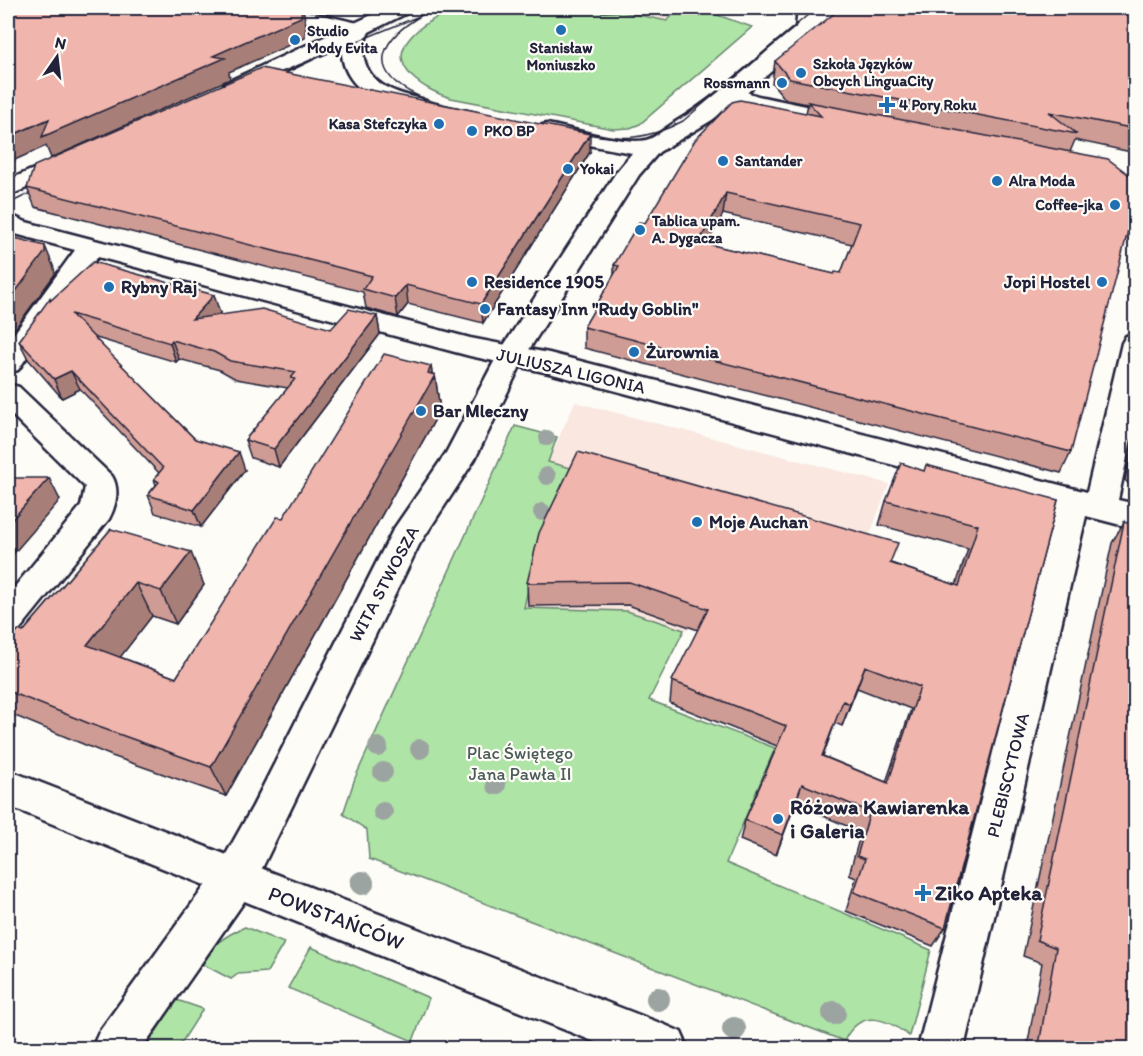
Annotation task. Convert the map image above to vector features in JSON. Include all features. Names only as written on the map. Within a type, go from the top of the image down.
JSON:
[{"type":"street","points":[[266,8],[360,29]]},
{"type":"street","points":[[214,97],[402,8]]},
{"type":"street","name":"WITA STWOSZA","points":[[115,1048],[235,879],[405,539],[459,459],[511,356],[629,171],[651,147],[704,115],[732,94],[807,18],[833,8]]},
{"type":"street","points":[[360,29],[352,43],[351,52],[357,72],[366,85],[388,98],[431,108]]},
{"type":"street","points":[[732,94],[752,102],[876,127]]},
{"type":"street","points":[[531,128],[624,146],[651,147]]},
{"type":"street","points":[[8,189],[87,153]]},
{"type":"street","name":"JULIUSZA LIGONIA","points":[[8,222],[17,227],[93,247],[511,356],[601,376],[1136,517]]},
{"type":"street","points":[[8,363],[78,263],[93,247]]},
{"type":"street","name":"PLEBISCYTOWA","points":[[941,1048],[1087,504],[1136,343]]},
{"type":"street","points":[[8,394],[100,484],[97,510],[8,619]]},
{"type":"street","name":"POWSTAŃCÓW","points":[[8,788],[665,1048]]},
{"type":"shaded area","points":[[590,8],[604,8],[599,12]]},
{"type":"shaded area","points":[[604,8],[680,8],[667,21]]},
{"type":"shaded area","points":[[575,402],[889,484],[848,592],[727,559],[692,628],[684,630],[627,611],[524,609],[534,560],[577,470],[548,462]]},
{"type":"green space","points":[[456,8],[590,8],[599,11],[604,8],[667,21],[680,8],[697,8],[752,27],[640,124],[630,128],[613,129],[451,98],[420,84],[405,68],[402,59],[404,49],[410,38],[420,28]]},
{"type":"green space","name":"Plac Świętego Jana Pawła II","points":[[515,426],[557,437],[548,462],[578,470],[534,560],[524,608],[627,611],[684,630],[649,700],[775,748],[726,863],[931,950],[909,1036],[891,1024],[874,1019],[858,1024],[844,1041],[369,859],[367,830],[343,814],[355,778]]},
{"type":"green space","points":[[245,927],[284,943],[267,972],[238,974],[231,979],[200,963],[219,942]]},
{"type":"green space","points":[[311,947],[429,998],[413,1041],[288,988]]},
{"type":"green space","points":[[177,1000],[203,1009],[178,1048],[145,1048]]},
{"type":"building","points":[[8,8],[302,8],[301,17],[213,56],[225,58],[42,137],[49,119],[8,137]]},
{"type":"building","points":[[841,8],[1136,8],[1136,129],[1049,112],[1077,134],[790,79],[775,61]]},
{"type":"building","points":[[261,68],[590,134],[481,304],[406,285],[395,298],[363,289],[372,276],[27,188],[34,166]]},
{"type":"building","points":[[740,100],[821,116],[808,102],[1108,159],[1136,180],[1136,200],[1071,452],[584,327],[619,266],[614,265],[639,222],[645,223],[695,140],[732,102]],"holes":[[[726,193],[860,223],[841,273],[835,272],[834,274],[699,242]]]},
{"type":"building","points":[[8,236],[45,246],[45,252],[8,302]]},
{"type":"building","points":[[93,262],[214,295],[192,319],[262,309],[331,329],[349,309],[377,316],[274,449],[245,440],[295,379],[291,378],[296,372],[230,361],[214,352],[172,340],[170,343],[71,314],[195,439],[239,452],[194,510],[148,495],[159,482],[154,479],[163,468],[71,371],[54,379],[19,341],[50,298],[50,301]]},
{"type":"building","points":[[384,354],[431,366],[428,373],[435,375],[211,767],[93,725],[8,691],[8,643],[19,630],[23,632],[111,529],[191,552],[161,591],[136,583],[87,645],[176,678],[277,517],[283,518]]},
{"type":"building","points":[[578,452],[898,543],[890,563],[959,586],[978,525],[886,501],[901,463],[924,471],[926,465],[1058,500],[945,928],[854,892],[865,859],[857,856],[870,812],[802,784],[783,835],[745,820],[786,726],[672,681],[708,609],[629,582],[527,583],[539,533]],"holes":[[[865,666],[920,687],[888,783],[822,756],[843,701],[850,704]]]},
{"type":"building","points":[[8,478],[49,478],[8,524]]},
{"type":"building","points":[[1124,522],[1136,525],[1136,951],[1132,975],[1136,976],[1136,1048],[1048,1048],[1039,1045],[1056,948],[1037,940]]},
{"type":"tram line","points":[[267,78],[439,8]]},
{"type":"tram line","points":[[575,132],[617,138],[643,136],[683,121],[816,8]]},
{"type":"tram line","points":[[422,15],[398,33],[389,43],[384,64],[388,74],[398,84],[421,97],[476,111]]},
{"type":"tram line","points":[[8,204],[45,186]]},
{"type":"place","name":"Stanisław Moniuszko","points":[[561,30]]},
{"type":"place","name":"Studio Mody Evita","points":[[295,40]]},
{"type":"place","name":"Szkoła Języków Obcych LinguaCity","points":[[801,73]]},
{"type":"place","name":"Rossmann","points":[[782,83]]},
{"type":"place","name":"4 Pory Roku","points":[[887,105]]},
{"type":"place","name":"Kasa Stefczyka","points":[[439,124]]},
{"type":"place","name":"PKO BP","points":[[472,131]]},
{"type":"place","name":"Santander","points":[[723,161]]},
{"type":"place","name":"Yokai","points":[[568,169]]},
{"type":"place","name":"Alra Moda","points":[[997,181]]},
{"type":"place","name":"Coffee-jka","points":[[1115,205]]},
{"type":"place","name":"Tablica upam. A. Dygacza","points":[[640,230]]},
{"type":"place","name":"Residence 1905","points":[[472,282]]},
{"type":"place","name":"Jopi Hostel","points":[[1102,282]]},
{"type":"place","name":"Rybny Raj","points":[[109,287]]},
{"type":"place","name":"Fantasy Inn \"Rudy Goblin\"","points":[[485,309]]},
{"type":"place","name":"Żurownia","points":[[634,352]]},
{"type":"place","name":"Bar Mleczny","points":[[421,411]]},
{"type":"place","name":"Moje Auchan","points":[[697,522]]},
{"type":"place","name":"Różowa Kawiarenka i Galeria","points":[[778,819]]},
{"type":"place","name":"Ziko Apteka","points":[[923,893]]}]
